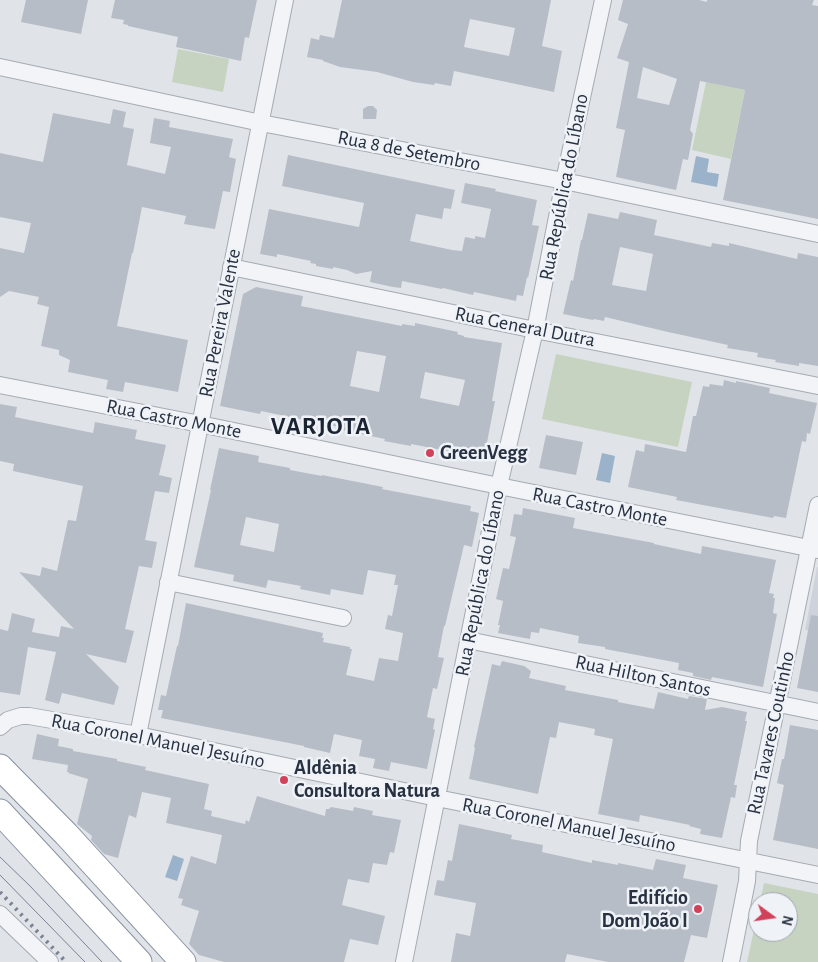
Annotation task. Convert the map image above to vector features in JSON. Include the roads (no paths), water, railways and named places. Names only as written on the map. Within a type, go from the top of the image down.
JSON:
[{"type":"highway","points":[[0,767],[66,834],[183,962]]},
{"type":"highway","points":[[0,812],[139,962]]},
{"type":"highway","points":[[0,819],[20,834]]},
{"type":"street","name":"Rua Pereira Valente","points":[[138,735],[285,0]]},
{"type":"street","name":"Rua República do Líbano","points":[[404,962],[498,486],[535,330],[564,180],[603,0]]},
{"type":"street","name":"Rua 8 de Setembro","points":[[0,67],[261,123],[564,180],[818,234]]},
{"type":"street","name":"Rua General Dutra","points":[[231,267],[818,386]]},
{"type":"street","name":"Rua Castro Monte","points":[[0,385],[814,549]]},
{"type":"street","name":"Rua Tavares Coutinho","points":[[731,962],[747,881],[748,841],[777,704],[814,549],[818,505]]},
{"type":"street","points":[[168,582],[343,618]]},
{"type":"street","name":"Rua Hilton Santos","points":[[468,640],[818,712]]},
{"type":"street","name":"Rua Coronel Manuel Jesuíno","points":[[0,727],[8,720],[29,716],[138,735],[818,875]]},
{"type":"street","points":[[0,914],[50,962]]},
{"type":"water","points":[[696,156],[709,159],[707,172],[719,174],[717,187],[691,182]]},
{"type":"water","points":[[602,453],[615,456],[610,483],[596,480]]},
{"type":"water","points":[[173,855],[184,859],[177,881],[165,877]]},
{"type":"tram line","points":[[0,857],[102,962]]},
{"type":"tram line","points":[[0,875],[85,962]]},
{"type":"railway","points":[[0,892],[66,962]]},
{"type":"place","name":"GreenVegg","points":[[430,453]]},
{"type":"place","name":"Aldênia Consultora Natura","points":[[284,780]]},
{"type":"place","name":"Edifício Dom João I","points":[[698,909]]},
{"type":"district","name":"VARJOTA","points":[[321,426]]}]
